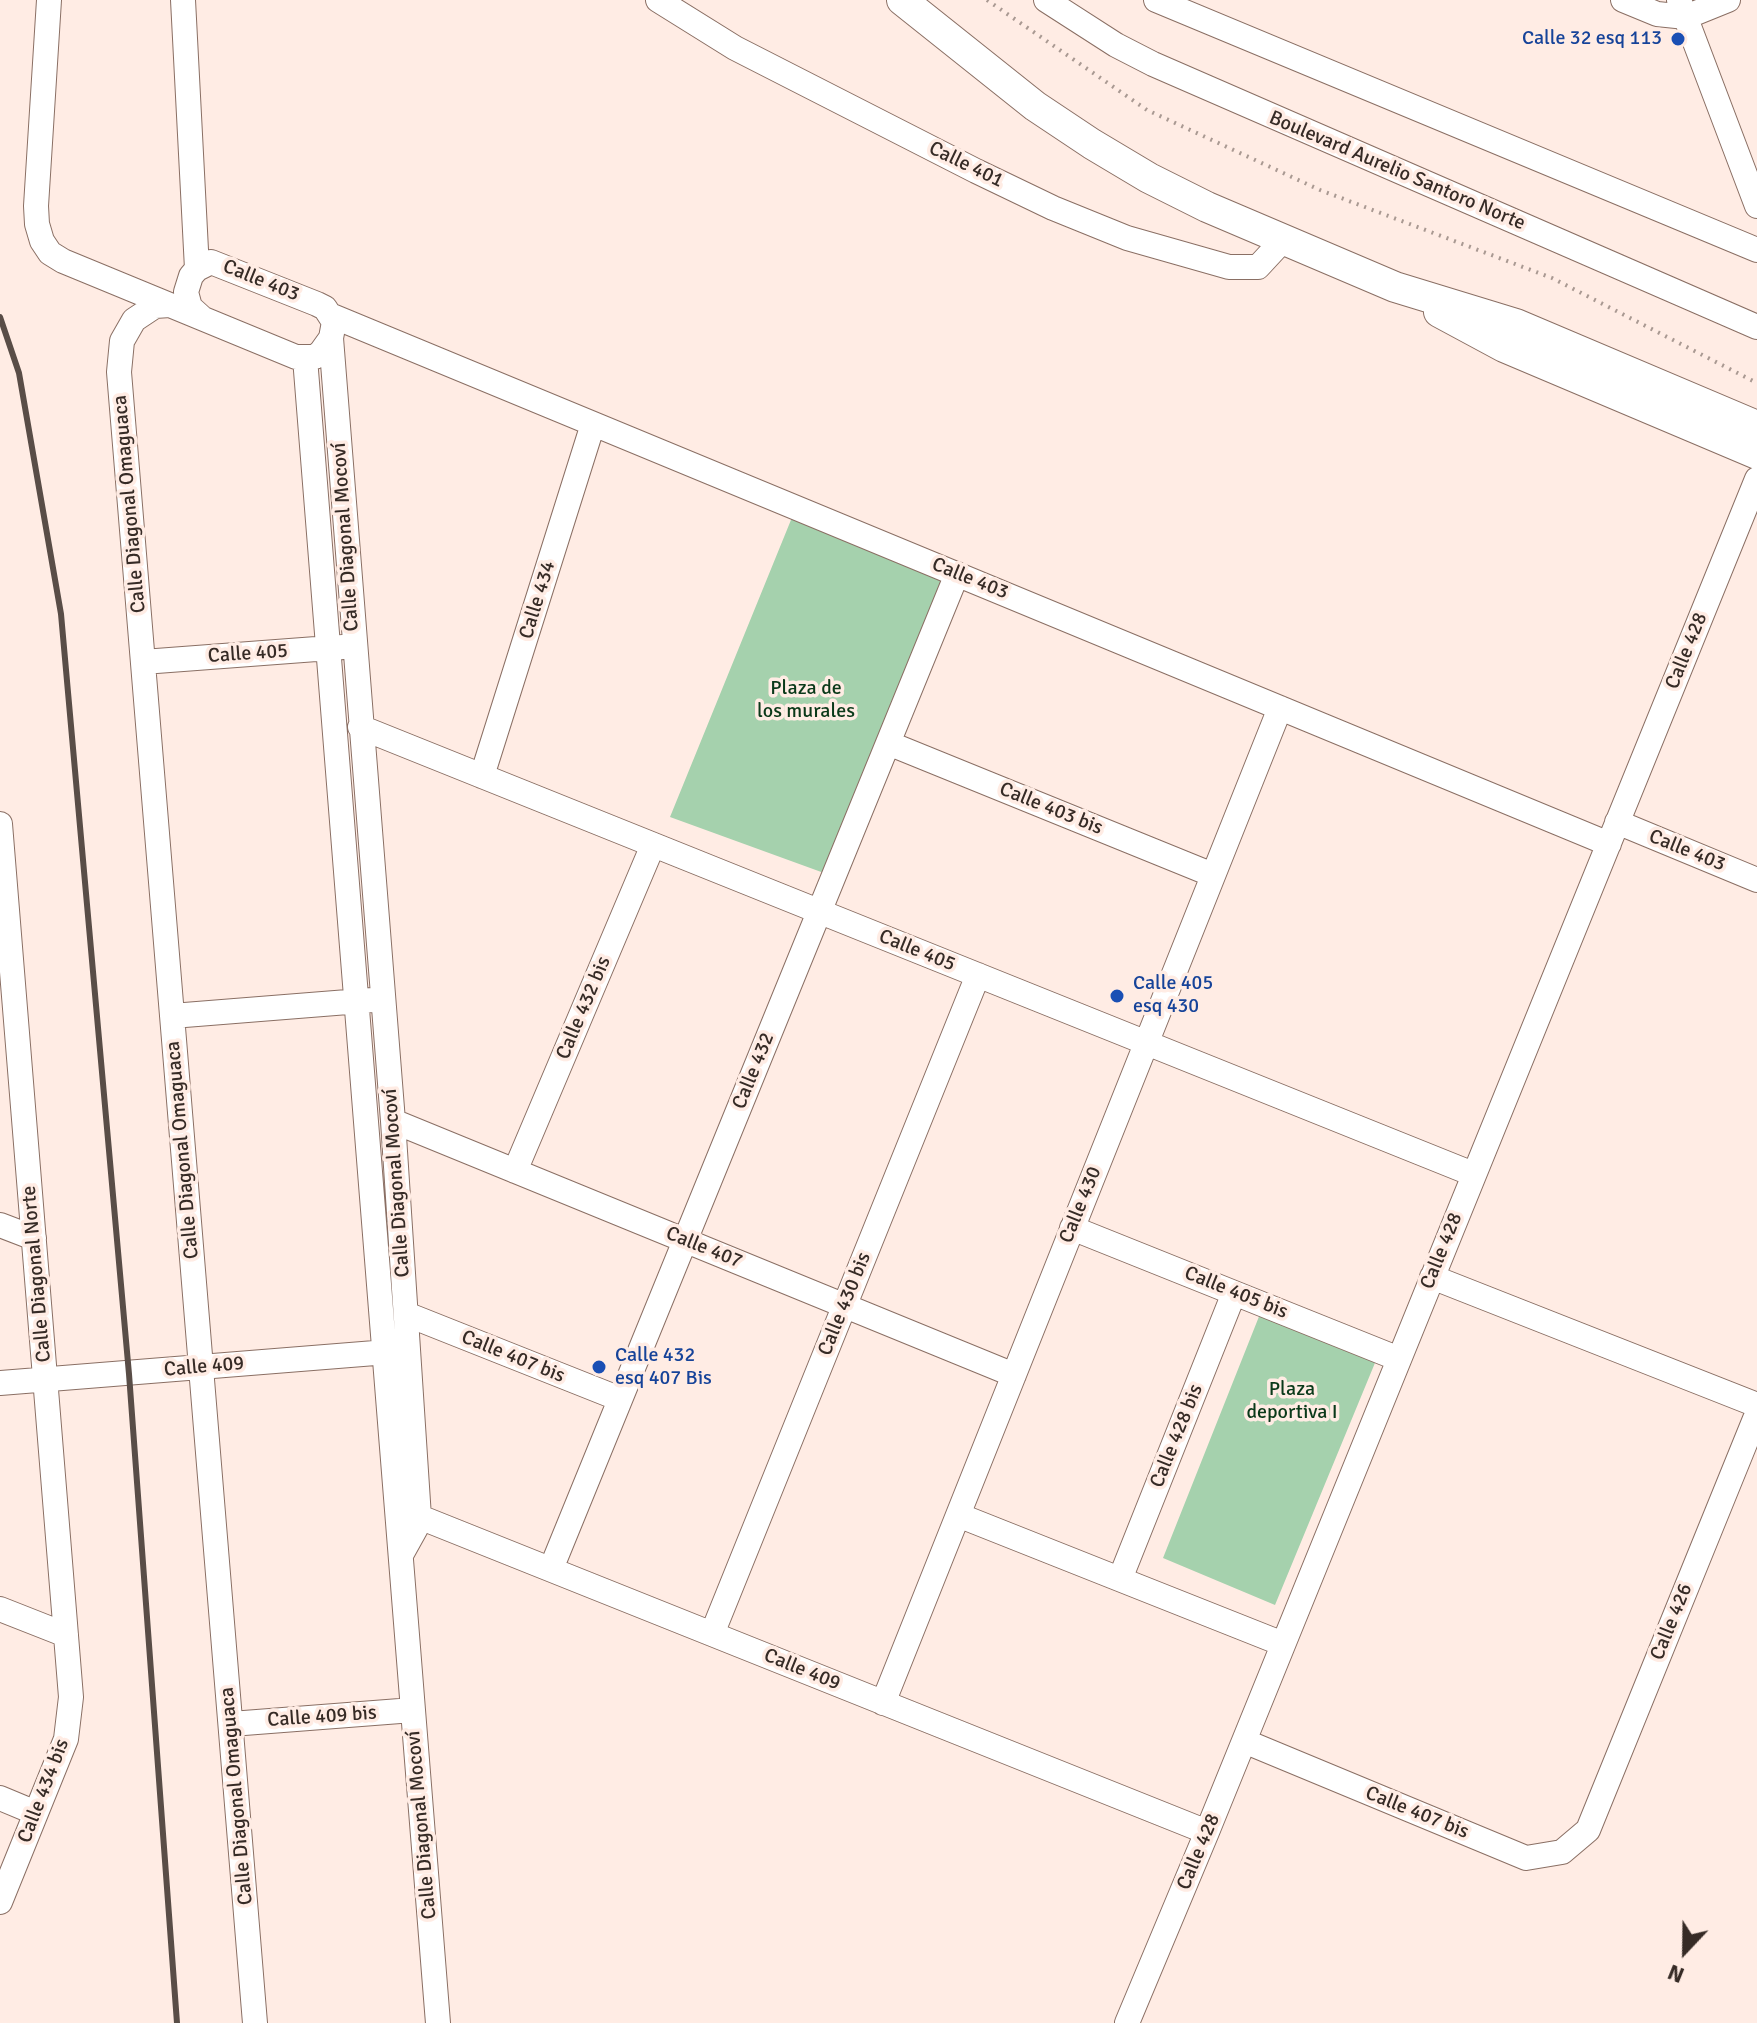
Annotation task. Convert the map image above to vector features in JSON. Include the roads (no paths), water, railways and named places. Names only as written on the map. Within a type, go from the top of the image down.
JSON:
[{"type":"main road","points":[[902,0],[1035,106],[1149,178],[1207,207],[1395,287],[1516,324],[1757,426]]},
{"type":"main road","points":[[1395,287],[1504,347],[1757,454]]},
{"type":"street","points":[[49,0],[37,224],[50,253],[108,280],[305,358],[321,352],[331,327]]},
{"type":"street","points":[[183,0],[197,269]]},
{"type":"street","name":"Calle 401","points":[[658,0],[735,48],[976,171],[1053,208],[1127,238],[1229,267],[1258,267],[1283,240]]},
{"type":"street","name":"Boulevard Aurelio Santoro Norte","points":[[1046,0],[1116,45],[1153,64],[1757,327]]},
{"type":"street","points":[[1156,0],[1757,250]]},
{"type":"street","points":[[1623,0],[1657,14],[1728,0]]},
{"type":"street","points":[[1682,9],[1757,206]]},
{"type":"street","name":"Calle 403","points":[[201,317],[190,307],[186,292],[191,276],[203,264],[219,264],[317,304],[331,327],[593,424],[1280,708],[1613,833],[1757,880]]},
{"type":"street","name":"Calle Diagonal Omaguaca","points":[[170,305],[155,306],[134,320],[122,341],[120,355],[255,2023]]},
{"type":"street","name":"Calle Diagonal Mocoví","points":[[331,327],[406,1314],[397,1351]]},
{"type":"street","name":"Calle Diagonal Mocoví","points":[[305,358],[357,1001],[397,1351],[408,1512],[401,1555],[438,2023]]},
{"type":"street","name":"Calle 434","points":[[482,776],[593,424]]},
{"type":"street","name":"Calle 428","points":[[1127,2023],[1757,479]]},
{"type":"street","name":"Calle 432","points":[[551,1569],[957,574]]},
{"type":"street","name":"Calle 405","points":[[143,662],[354,646]]},
{"type":"street","name":"Calle 430","points":[[883,1703],[1280,708]]},
{"type":"street","name":"Calle 405","points":[[360,727],[1473,1174]]},
{"type":"street","name":"Calle 403 bis","points":[[888,743],[1213,875]]},
{"type":"street","name":"Calle Diagonal Norte","points":[[0,824],[9,1037],[34,1238],[71,1697],[69,1725]]},
{"type":"street","name":"Calle 432 bis","points":[[515,1171],[653,845]]},
{"type":"street","name":"Calle 430 bis","points":[[712,1634],[978,975]]},
{"type":"street","points":[[172,1016],[383,999]]},
{"type":"street","name":"Calle 407","points":[[393,1121],[1014,1375]]},
{"type":"street","points":[[0,1225],[34,1238]]},
{"type":"street","name":"Calle 405 bis","points":[[1072,1228],[1399,1359]]},
{"type":"street","points":[[1432,1277],[1757,1405]]},
{"type":"street","name":"Calle 428 bis","points":[[1120,1579],[1234,1293]]},
{"type":"street","name":"Calle 407 bis","points":[[406,1314],[620,1399]]},
{"type":"street","name":"Calle 409","points":[[0,1383],[397,1351]]},
{"type":"street","name":"Calle 426","points":[[1588,1830],[1757,1414]]},
{"type":"street","name":"Calle 409","points":[[408,1512],[1207,1832]]},
{"type":"street","points":[[958,1515],[1283,1644]]},
{"type":"street","points":[[0,1609],[66,1635]]},
{"type":"street","name":"Calle 409 bis","points":[[231,1724],[413,1710]]},
{"type":"street","name":"Calle 434 bis","points":[[0,1902],[69,1725]]},
{"type":"street","name":"Calle 407 bis","points":[[1244,1741],[1526,1858],[1562,1852],[1588,1830]]},
{"type":"street","points":[[0,1798],[36,1813]]},
{"type":"railway","points":[[0,317],[19,373],[61,614],[129,1374],[177,2023]]},
{"type":"place","name":"Calle 32 esq 113","points":[[1678,39]]},
{"type":"place","name":"Calle 405 esq 430","points":[[1117,996]]},
{"type":"place","name":"Calle 432 esq 407 Bis","points":[[599,1367]]},
{"type":"park label","name":"Plaza de los murales","points":[[806,700]]},
{"type":"park label","name":"Plaza deportiva I","points":[[1292,1402]]}]
